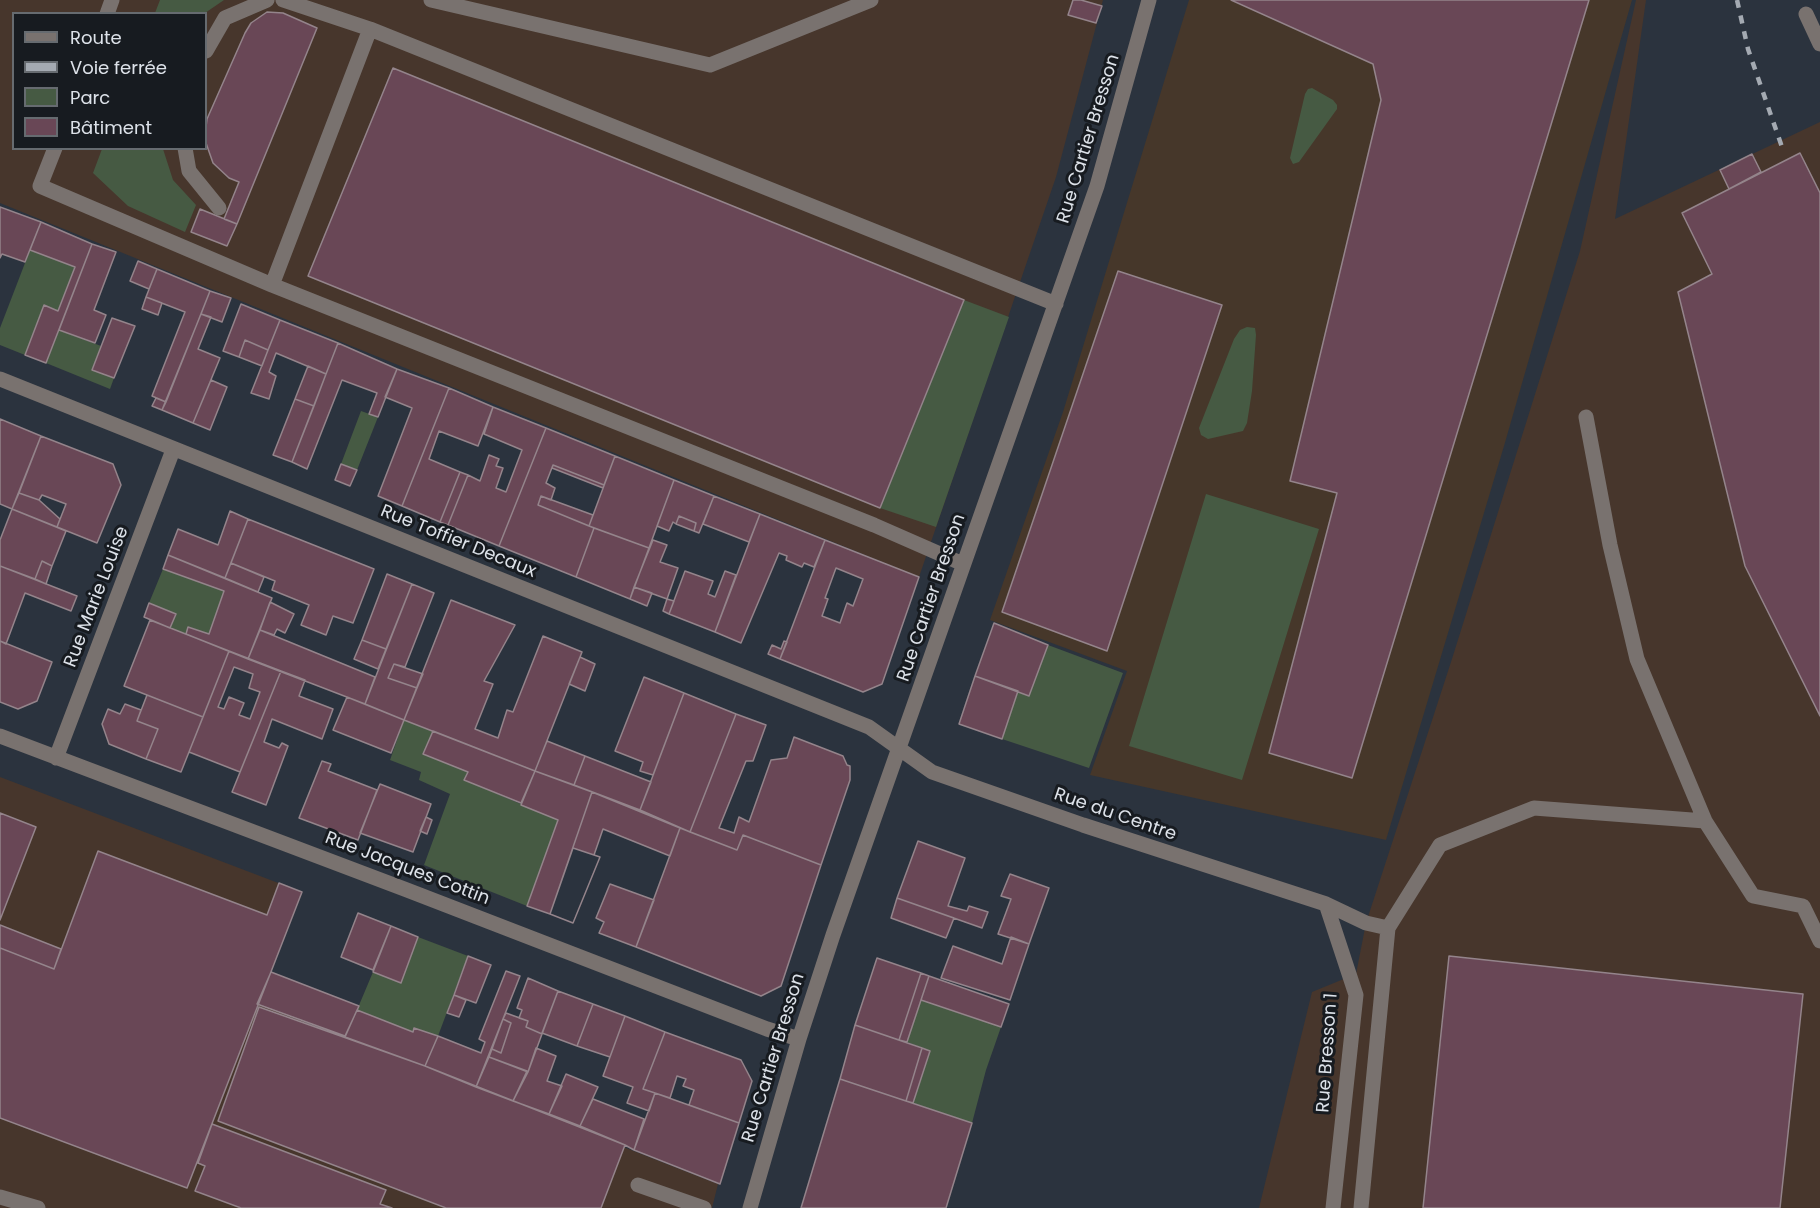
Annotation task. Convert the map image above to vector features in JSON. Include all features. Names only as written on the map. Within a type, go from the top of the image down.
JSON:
[{"type":"street","points":[[207,49],[225,18],[267,0]]},
{"type":"street","points":[[282,0],[370,29],[1056,304]]},
{"type":"street","points":[[431,0],[710,65],[862,2]]},
{"type":"street","name":"Rue Cartier Bresson","points":[[750,1208],[799,1039],[833,934],[1097,186],[1149,0]]},
{"type":"street","points":[[1806,14],[1820,44]]},
{"type":"street","points":[[272,285],[370,29]]},
{"type":"street","points":[[54,150],[40,186],[272,285],[852,516],[963,564]]},
{"type":"street","points":[[185,150],[189,171],[219,207]]},
{"type":"street","name":"Rue Toffier Decaux","points":[[0,379],[869,727],[898,748]]},
{"type":"street","points":[[1586,417],[1610,545],[1637,659],[1705,821],[1753,896],[1803,906],[1820,941]]},
{"type":"street","name":"Rue Marie Louise","points":[[56,758],[173,450]]},
{"type":"street","name":"Rue Jacques Cottin","points":[[0,736],[396,885],[767,1029],[799,1039]]},
{"type":"street","name":"Rue du Centre","points":[[898,748],[932,772],[1083,825],[1326,904],[1366,923],[1388,928]]},
{"type":"street","points":[[1361,1208],[1388,928],[1440,845],[1534,808],[1705,821]]},
{"type":"street","name":"Rue Bresson 1","points":[[1326,904],[1356,995],[1333,1208]]},
{"type":"street","points":[[638,1185],[704,1208]]},
{"type":"street","points":[[0,1197],[38,1208]]},
{"type":"shaded area","points":[[0,0],[1103,0],[1056,177],[919,577],[0,203]]},
{"type":"shaded area","points":[[1189,0],[1632,0],[1504,446],[1386,840],[1090,775],[1127,671],[990,620],[1063,412]]},
{"type":"shaded area","points":[[1636,0],[1646,0],[1615,219],[1820,122],[1820,1208],[1259,1208],[1312,992],[1356,974],[1366,923],[1580,251]]},
{"type":"shaded area","points":[[0,777],[302,892],[258,1004],[718,1184],[712,1208],[0,1208]]},
{"type":"green space","points":[[160,0],[224,0],[206,12],[155,12]]},
{"type":"green space","points":[[1312,88],[1333,100],[1337,109],[1299,162],[1293,164],[1290,158],[1305,94],[1308,89]]},
{"type":"green space","points":[[102,150],[163,150],[173,180],[196,205],[185,232],[128,206],[93,173]]},
{"type":"green space","points":[[30,250],[75,267],[58,311],[44,305],[25,355],[0,345],[0,328]]},
{"type":"green space","points":[[964,300],[1009,317],[936,527],[880,508]]},
{"type":"green space","points":[[1247,327],[1255,328],[1256,335],[1247,423],[1243,431],[1208,439],[1201,435],[1199,428],[1234,339],[1240,330]]},
{"type":"green space","points":[[59,330],[101,346],[92,370],[114,378],[110,389],[46,363]]},
{"type":"green space","points":[[361,411],[378,417],[357,470],[341,464]]},
{"type":"green space","points":[[1206,494],[1319,529],[1242,780],[1129,746]]},
{"type":"green space","points":[[163,569],[224,591],[209,634],[189,627],[186,634],[170,628],[176,614],[149,603]]},
{"type":"green space","points":[[1048,645],[1123,673],[1089,768],[1002,739],[1018,691],[1029,695]]},
{"type":"green space","points":[[404,720],[433,731],[424,754],[468,772],[465,780],[558,820],[527,906],[424,865],[450,794],[419,780],[421,772],[390,760]]},
{"type":"green space","points":[[418,937],[468,956],[438,1036],[413,1032],[357,1010],[373,972],[401,982]]},
{"type":"green space","points":[[921,1000],[1001,1027],[986,1070],[972,1123],[913,1103],[930,1051],[907,1042]]},
{"type":"building","points":[[1073,0],[1102,6],[1096,23],[1068,15]]},
{"type":"building","points":[[1231,0],[1589,0],[1352,778],[1269,753],[1337,493],[1290,481],[1381,100],[1373,64]]},
{"type":"building","points":[[267,12],[283,13],[317,28],[237,224],[224,219],[239,182],[229,178],[213,163],[207,146],[207,119],[251,23]]},
{"type":"building","points":[[393,68],[964,300],[880,508],[308,276]]},
{"type":"building","points":[[1800,153],[1820,193],[1820,716],[1745,566],[1678,292],[1712,274],[1682,213]]},
{"type":"building","points":[[1752,154],[1761,172],[1729,189],[1720,170]]},
{"type":"building","points":[[0,207],[41,222],[25,262],[2,254],[0,258]]},
{"type":"building","points":[[200,209],[237,224],[227,246],[191,232]]},
{"type":"building","points":[[41,222],[92,244],[46,363],[25,355],[44,305],[58,311],[75,267],[30,250]]},
{"type":"building","points":[[92,244],[116,252],[94,310],[106,315],[95,343],[59,330]]},
{"type":"building","points":[[138,261],[157,269],[149,289],[130,281]]},
{"type":"building","points":[[157,269],[210,291],[166,402],[152,396],[185,312],[146,297]]},
{"type":"building","points":[[1118,271],[1222,305],[1107,651],[1002,612]]},
{"type":"building","points":[[210,291],[231,298],[222,322],[201,314]]},
{"type":"building","points":[[146,297],[162,303],[158,315],[142,309]]},
{"type":"building","points":[[241,304],[280,320],[268,350],[245,340],[239,357],[223,351]]},
{"type":"building","points":[[201,314],[211,317],[198,349],[220,358],[193,423],[162,410]]},
{"type":"building","points":[[112,318],[135,326],[114,378],[92,370]]},
{"type":"building","points":[[280,320],[338,343],[326,374],[276,353],[269,372],[276,376],[269,399],[251,393]]},
{"type":"building","points":[[245,340],[268,350],[262,366],[239,357]]},
{"type":"building","points":[[338,343],[397,369],[378,417],[369,414],[377,393],[342,380],[307,469],[292,462]]},
{"type":"building","points":[[308,366],[326,374],[314,406],[295,399]]},
{"type":"building","points":[[397,369],[449,388],[402,506],[378,496],[412,408],[385,397]]},
{"type":"building","points":[[211,380],[227,387],[210,430],[193,423]]},
{"type":"building","points":[[449,388],[493,407],[478,446],[439,431],[429,459],[460,472],[440,522],[402,506]]},
{"type":"building","points":[[156,398],[166,402],[162,410],[152,406]]},
{"type":"building","points":[[295,399],[314,406],[292,462],[273,455]]},
{"type":"building","points":[[493,407],[546,428],[499,546],[448,525],[468,475],[480,481],[489,455],[499,459],[496,466],[503,468],[496,488],[506,492],[522,450],[484,434]]},
{"type":"building","points":[[0,419],[41,436],[12,509],[0,504]]},
{"type":"building","points":[[546,428],[615,456],[604,485],[553,465],[546,483],[555,488],[551,500],[541,496],[538,505],[594,528],[576,577],[499,546]]},
{"type":"building","points":[[41,436],[113,464],[121,485],[97,543],[57,527],[66,504],[42,495],[39,500],[19,493]]},
{"type":"building","points":[[615,456],[674,480],[649,548],[589,526]]},
{"type":"building","points":[[341,464],[357,470],[350,486],[335,480]]},
{"type":"building","points":[[553,465],[604,485],[603,488],[552,468]]},
{"type":"building","points":[[460,472],[468,475],[448,525],[440,522]]},
{"type":"building","points":[[674,480],[714,496],[699,533],[694,531],[696,523],[679,516],[676,524],[673,522],[669,531],[657,526]]},
{"type":"building","points":[[19,493],[39,500],[60,519],[57,527],[12,509]]},
{"type":"building","points":[[541,496],[593,515],[589,526],[538,505]]},
{"type":"building","points":[[714,496],[760,514],[749,542],[703,524]]},
{"type":"building","points":[[12,509],[66,531],[52,566],[42,561],[35,579],[0,566],[0,540]]},
{"type":"building","points":[[230,511],[248,519],[225,578],[168,555],[178,529],[218,545]]},
{"type":"building","points":[[760,514],[825,540],[814,567],[804,563],[802,567],[786,560],[787,556],[779,553],[741,643],[715,632]]},
{"type":"building","points":[[679,516],[696,523],[694,531],[676,524]]},
{"type":"building","points":[[248,519],[374,569],[353,623],[333,616],[326,635],[301,625],[309,605],[272,590],[275,581],[231,563]]},
{"type":"building","points":[[594,528],[649,548],[630,599],[576,577]]},
{"type":"building","points":[[653,540],[667,545],[660,562],[678,568],[667,599],[634,587]]},
{"type":"building","points":[[825,540],[919,577],[882,684],[863,692],[780,659]],"holes":[[[836,568],[863,579],[853,606],[847,603],[840,623],[822,616],[828,599],[825,598]]]},
{"type":"building","points":[[168,555],[272,598],[248,659],[186,634],[188,627],[209,634],[224,591],[163,569]]},
{"type":"building","points":[[42,561],[52,566],[46,584],[35,579]]},
{"type":"building","points":[[231,563],[264,577],[258,592],[225,578]]},
{"type":"building","points":[[0,566],[77,596],[71,611],[25,593],[6,644],[0,641]]},
{"type":"building","points":[[685,571],[713,581],[708,594],[715,597],[725,571],[736,575],[715,632],[669,614]]},
{"type":"building","points":[[387,574],[412,584],[386,649],[362,640]]},
{"type":"building","points":[[412,584],[434,593],[405,667],[394,664],[388,678],[417,688],[404,720],[365,704]]},
{"type":"building","points":[[634,587],[652,593],[647,606],[630,599]]},
{"type":"building","points":[[667,599],[674,601],[669,614],[663,611]]},
{"type":"building","points":[[451,600],[515,625],[484,681],[493,684],[475,729],[498,738],[507,710],[513,712],[543,636],[582,652],[535,771],[404,720]]},
{"type":"building","points":[[270,602],[294,614],[285,633],[277,629],[274,635],[260,630]]},
{"type":"building","points":[[149,603],[176,614],[170,628],[144,617]]},
{"type":"building","points":[[150,620],[229,651],[203,717],[124,686]]},
{"type":"building","points":[[994,623],[1048,645],[1029,696],[975,676]]},
{"type":"building","points":[[260,630],[375,677],[365,704],[248,659]]},
{"type":"building","points":[[362,640],[386,649],[378,669],[354,659]]},
{"type":"building","points":[[0,641],[52,662],[37,701],[18,709],[0,702]]},
{"type":"building","points":[[784,641],[787,642],[780,659],[768,654],[772,645],[781,649]]},
{"type":"building","points":[[229,651],[281,671],[240,772],[189,752]],"holes":[[[234,667],[253,674],[249,688],[260,692],[250,719],[239,715],[244,703],[229,697],[224,709],[218,707]]]},
{"type":"building","points":[[580,657],[595,664],[585,691],[569,684]]},
{"type":"building","points":[[394,664],[423,674],[417,688],[388,678]]},
{"type":"building","points":[[281,671],[305,680],[299,696],[333,709],[322,739],[272,719],[264,742],[279,748],[282,743],[288,746],[266,805],[232,792]]},
{"type":"building","points":[[975,676],[1018,691],[1002,739],[959,724]]},
{"type":"building","points":[[644,677],[684,693],[653,775],[640,771],[643,762],[615,751]]},
{"type":"building","points":[[684,693],[736,714],[690,832],[640,810]]},
{"type":"building","points":[[147,695],[203,717],[181,772],[146,759],[158,729],[137,721]]},
{"type":"building","points":[[347,697],[404,720],[391,753],[333,730]]},
{"type":"building","points":[[125,704],[141,710],[137,721],[158,729],[146,759],[109,744],[102,724],[108,709],[120,714]]},
{"type":"building","points":[[736,714],[766,725],[753,761],[746,761],[719,828],[734,833],[739,817],[749,822],[771,760],[787,758],[794,737],[843,756],[847,765],[850,766],[850,780],[821,865],[743,835],[737,850],[690,832]]},
{"type":"building","points":[[433,731],[535,771],[521,803],[464,780],[468,772],[423,754]]},
{"type":"building","points":[[547,741],[585,756],[574,785],[535,771]]},
{"type":"building","points":[[585,756],[651,782],[640,810],[574,785]]},
{"type":"building","points":[[322,761],[331,764],[328,771],[377,790],[358,840],[299,818]]},
{"type":"building","points":[[535,771],[592,792],[550,914],[527,906],[558,820],[521,805]]},
{"type":"building","points":[[380,784],[431,804],[413,852],[360,833]]},
{"type":"building","points":[[592,792],[680,828],[670,856],[603,829],[594,855],[600,857],[573,923],[550,914]]},
{"type":"building","points":[[0,813],[36,827],[0,920]]},
{"type":"building","points":[[426,817],[432,820],[427,834],[420,831]]},
{"type":"building","points":[[680,828],[737,850],[743,835],[821,865],[781,986],[761,996],[636,947]]},
{"type":"building","points":[[918,841],[965,858],[948,906],[967,911],[969,906],[988,912],[982,928],[897,898]]},
{"type":"building","points":[[573,848],[600,857],[573,923],[550,914]]},
{"type":"building","points":[[98,851],[267,915],[279,883],[302,892],[187,1188],[0,1118],[0,948],[54,969]]},
{"type":"building","points":[[1010,874],[1049,888],[1029,944],[998,934],[1011,899],[1001,896]]},
{"type":"building","points":[[610,884],[654,900],[636,947],[599,933],[604,922],[596,918]]},
{"type":"building","points":[[897,898],[954,918],[946,938],[891,918]]},
{"type":"building","points":[[358,913],[391,926],[373,970],[341,957]]},
{"type":"building","points":[[0,925],[61,949],[54,969],[0,948]]},
{"type":"building","points":[[391,926],[418,937],[401,983],[373,972]]},
{"type":"building","points":[[1011,937],[1029,944],[1010,1000],[941,978],[953,946],[1002,964]]},
{"type":"building","points":[[468,956],[491,965],[476,1003],[454,995]]},
{"type":"building","points":[[1449,956],[1803,994],[1780,1208],[1423,1208]]},
{"type":"building","points":[[877,958],[921,973],[899,1040],[855,1025]]},
{"type":"building","points":[[506,971],[520,976],[476,1087],[425,1066],[438,1036],[481,1053],[485,1042],[479,1039]]},
{"type":"building","points":[[271,972],[359,1006],[345,1036],[257,1004]]},
{"type":"building","points":[[921,973],[929,976],[907,1042],[899,1040]]},
{"type":"building","points":[[929,976],[1009,1004],[1001,1027],[921,1000]]},
{"type":"building","points":[[528,978],[558,991],[542,1034],[526,1027],[528,1021],[519,1018],[522,1010],[517,1008]]},
{"type":"building","points":[[558,991],[593,1004],[577,1046],[542,1033]]},
{"type":"building","points":[[454,995],[466,1000],[459,1017],[447,1013]]},
{"type":"building","points":[[593,1004],[625,1016],[610,1057],[577,1046]]},
{"type":"building","points":[[259,1007],[425,1066],[625,1145],[601,1208],[446,1208],[218,1121]]},
{"type":"building","points":[[357,1010],[413,1032],[414,1028],[438,1036],[425,1066],[345,1037]]},
{"type":"building","points":[[506,1013],[528,1021],[526,1027],[542,1034],[528,1072],[489,1057],[492,1049],[501,1053],[511,1023],[503,1019]]},
{"type":"building","points":[[625,1016],[665,1032],[643,1089],[655,1093],[649,1111],[627,1103],[633,1087],[603,1076]]},
{"type":"building","points":[[503,1019],[511,1023],[501,1053],[492,1049]]},
{"type":"building","points":[[855,1025],[922,1048],[906,1101],[840,1079]]},
{"type":"building","points":[[665,1032],[741,1060],[752,1081],[739,1123],[689,1105],[694,1090],[683,1086],[686,1079],[677,1076],[670,1098],[643,1089]]},
{"type":"building","points":[[536,1048],[556,1056],[547,1081],[562,1086],[549,1114],[513,1101],[528,1072]]},
{"type":"building","points":[[922,1048],[930,1051],[913,1103],[906,1101]]},
{"type":"building","points":[[489,1057],[527,1071],[513,1101],[476,1087]]},
{"type":"building","points":[[566,1074],[598,1087],[580,1126],[549,1114]]},
{"type":"building","points":[[840,1079],[972,1123],[946,1208],[801,1208]]},
{"type":"building","points":[[655,1093],[739,1123],[720,1184],[634,1150]]},
{"type":"building","points":[[593,1099],[644,1119],[634,1150],[580,1126]]},
{"type":"building","points":[[212,1124],[386,1190],[380,1204],[392,1208],[241,1208],[195,1191],[205,1166],[198,1163]]},
{"type":"railway","points":[[1737,0],[1748,49],[1782,147]]}]
